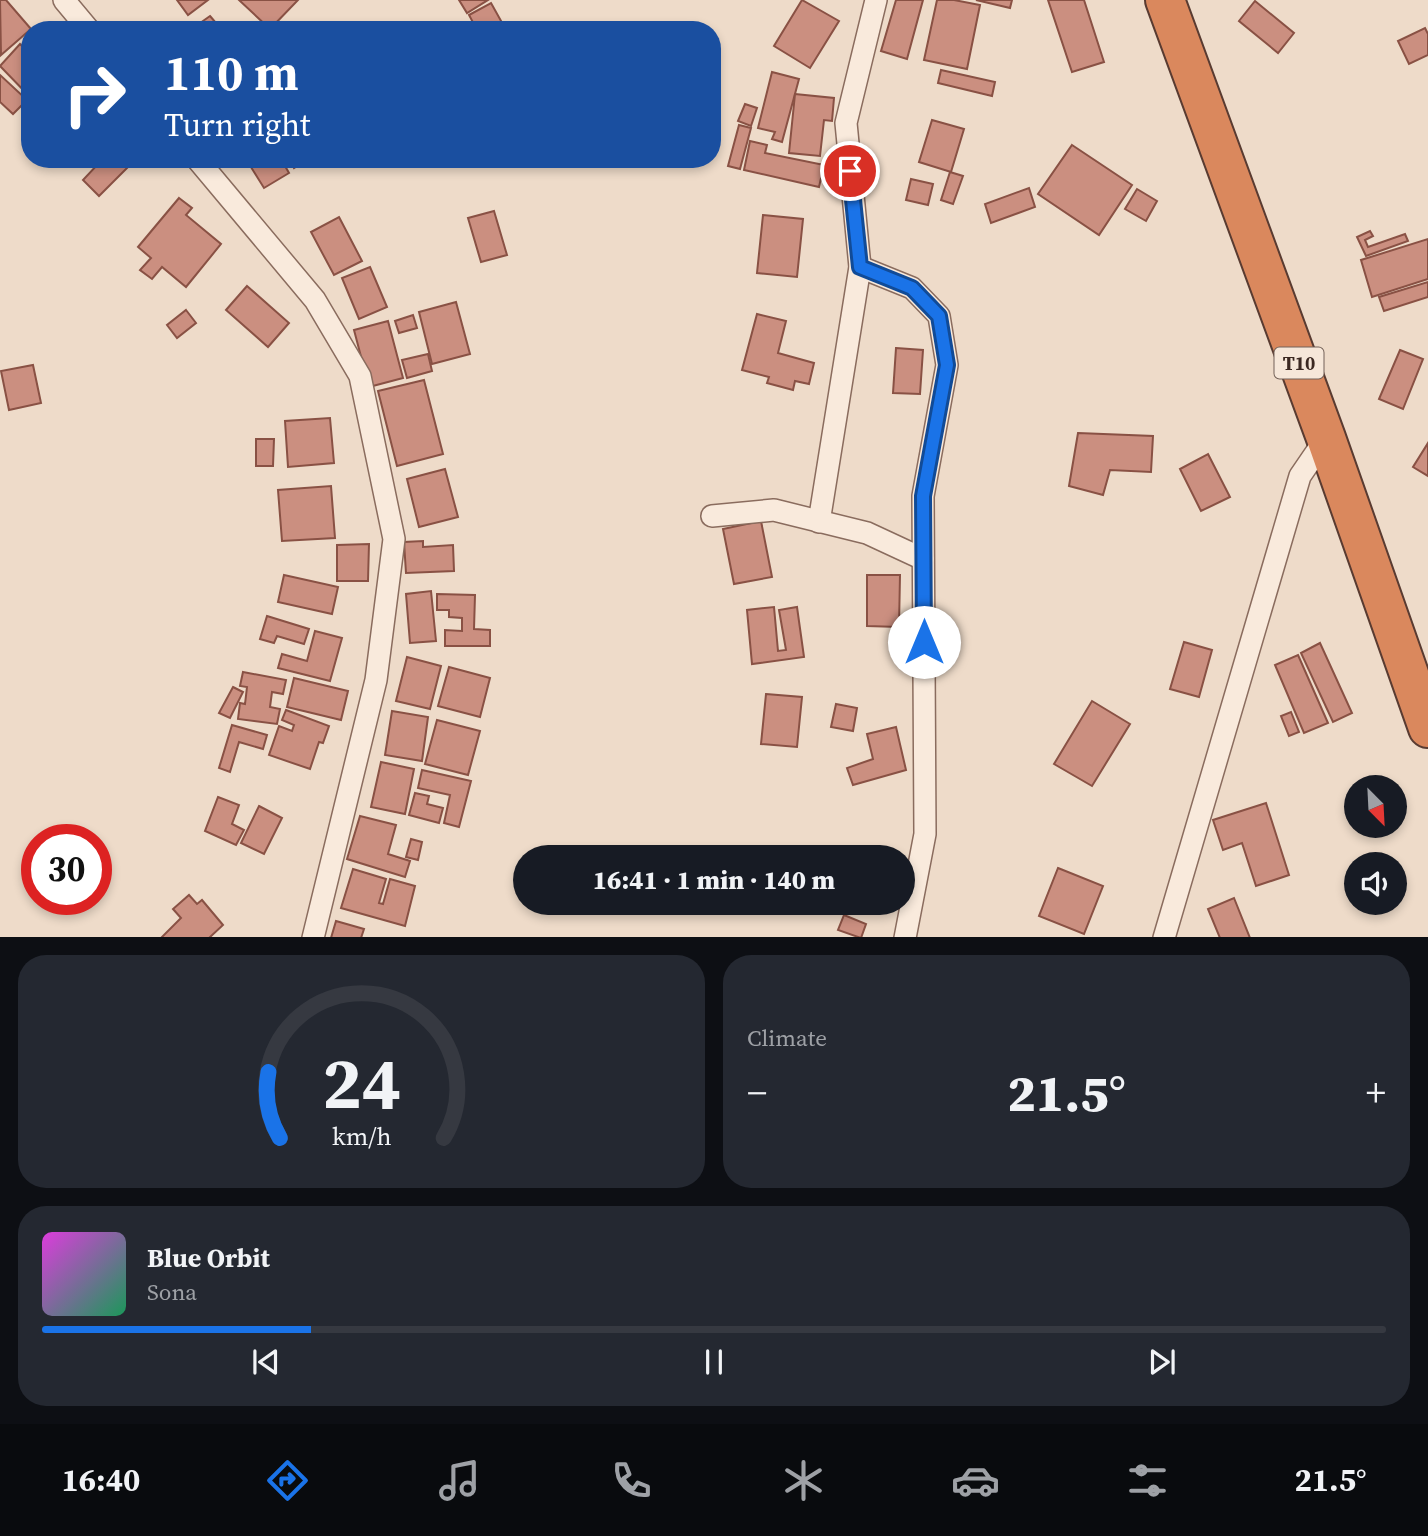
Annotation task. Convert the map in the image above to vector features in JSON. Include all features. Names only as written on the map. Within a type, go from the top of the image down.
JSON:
[{"type":"highway","name":"T10","points":[[1165,0],[1426,714]]},
{"type":"street","points":[[64,0],[82,21]]},
{"type":"street","points":[[819,522],[860,267],[846,123],[876,0]]},
{"type":"street","points":[[205,168],[315,300],[360,376],[394,539],[376,680],[313,937]]},
{"type":"street","points":[[860,267],[912,288],[939,316],[947,365],[923,496],[925,834],[905,937]]},
{"type":"street","points":[[1164,937],[1300,476],[1326,438]]},
{"type":"street","points":[[712,516],[774,510],[867,533],[923,559]]},
{"type":"building","points":[[0,0],[6,0],[24,21],[21,21],[21,38],[1,55]]},
{"type":"building","points":[[177,0],[208,0],[188,15]]},
{"type":"building","points":[[239,0],[298,0],[278,21],[261,21]]},
{"type":"building","points":[[459,0],[488,0],[467,13]]},
{"type":"building","points":[[802,0],[839,21],[810,68],[774,46]]},
{"type":"building","points":[[896,0],[923,0],[907,59],[881,51]]},
{"type":"building","points":[[937,0],[980,5],[967,69],[924,60]]},
{"type":"building","points":[[976,0],[1012,0],[1010,8]]},
{"type":"building","points":[[1048,0],[1084,0],[1104,62],[1072,72]]},
{"type":"building","points":[[1255,1],[1294,33],[1278,53],[1239,21]]},
{"type":"building","points":[[491,3],[501,21],[472,21],[469,15]]},
{"type":"building","points":[[1425,28],[1428,34],[1428,55],[1409,64],[1398,41]]},
{"type":"building","points":[[20,44],[21,88],[0,66]]},
{"type":"building","points":[[941,70],[995,82],[992,96],[938,83]]},
{"type":"building","points":[[772,72],[799,79],[782,142],[772,139],[775,132],[758,128]]},
{"type":"building","points":[[0,75],[21,94],[21,106],[13,114],[0,102]]},
{"type":"building","points":[[795,94],[834,98],[832,121],[824,120],[820,156],[789,153]]},
{"type":"building","points":[[745,104],[757,108],[751,126],[738,121]]},
{"type":"building","points":[[932,120],[964,129],[951,172],[919,162]]},
{"type":"building","points":[[739,125],[751,128],[740,169],[728,166]]},
{"type":"building","points":[[750,141],[767,145],[765,153],[824,165],[819,187],[744,170]]},
{"type":"building","points":[[1072,145],[1132,185],[1099,235],[1038,194]]},
{"type":"building","points":[[94,168],[127,168],[99,196],[83,180]]},
{"type":"building","points":[[252,168],[286,168],[289,173],[264,188]]},
{"type":"building","points":[[950,172],[963,176],[953,204],[941,200]]},
{"type":"building","points":[[911,179],[933,184],[928,205],[906,200]]},
{"type":"building","points":[[1029,188],[1035,207],[991,223],[985,204]]},
{"type":"building","points":[[1137,189],[1157,201],[1146,221],[1125,209]]},
{"type":"building","points":[[179,198],[192,208],[186,215],[221,244],[186,287],[162,267],[152,279],[140,270],[151,258],[138,247]]},
{"type":"building","points":[[494,211],[507,255],[481,262],[468,218]]},
{"type":"building","points":[[763,215],[803,219],[797,277],[757,273]]},
{"type":"building","points":[[339,217],[362,261],[334,275],[311,232]]},
{"type":"building","points":[[1370,231],[1373,236],[1365,240],[1368,247],[1405,234],[1408,241],[1366,256],[1357,237]]},
{"type":"building","points":[[1428,239],[1428,279],[1372,297],[1361,260]]},
{"type":"building","points":[[370,267],[387,307],[359,319],[342,278]]},
{"type":"building","points":[[1428,282],[1428,297],[1384,311],[1379,297]]},
{"type":"building","points":[[247,286],[289,323],[268,347],[226,310]]},
{"type":"building","points":[[456,302],[470,354],[432,364],[419,312]]},
{"type":"building","points":[[186,310],[196,323],[177,338],[167,325]]},
{"type":"building","points":[[757,314],[786,321],[778,353],[814,363],[809,384],[795,381],[793,390],[767,383],[769,377],[742,370]]},
{"type":"building","points":[[413,315],[417,328],[399,333],[395,321]]},
{"type":"building","points":[[388,321],[403,378],[369,387],[354,330]]},
{"type":"building","points":[[896,348],[923,350],[920,394],[893,393]]},
{"type":"building","points":[[1400,350],[1423,359],[1403,409],[1379,399]]},
{"type":"building","points":[[428,354],[432,371],[407,378],[402,360]]},
{"type":"building","points":[[33,365],[41,403],[9,410],[1,371]]},
{"type":"building","points":[[424,380],[443,454],[397,466],[378,391]]},
{"type":"building","points":[[330,418],[334,463],[288,467],[285,421]]},
{"type":"building","points":[[1078,433],[1153,436],[1151,472],[1110,470],[1103,495],[1069,486]]},
{"type":"building","points":[[256,439],[274,439],[273,466],[256,466]]},
{"type":"building","points":[[1428,443],[1428,476],[1413,467]]},
{"type":"building","points":[[1208,454],[1230,497],[1201,511],[1180,469]]},
{"type":"building","points":[[445,469],[458,517],[419,527],[407,479]]},
{"type":"building","points":[[331,486],[335,538],[282,541],[278,490]]},
{"type":"building","points":[[761,521],[772,577],[734,584],[723,529]]},
{"type":"building","points":[[423,541],[423,547],[453,545],[454,571],[406,573],[404,542]]},
{"type":"building","points":[[369,544],[368,581],[337,581],[337,545]]},
{"type":"building","points":[[284,575],[338,587],[332,614],[278,602]]},
{"type":"building","points":[[867,575],[900,575],[899,627],[867,626]]},
{"type":"building","points":[[431,591],[436,641],[410,643],[406,594]]},
{"type":"building","points":[[437,594],[475,595],[474,629],[490,630],[490,646],[445,646],[445,630],[462,631],[462,618],[449,617],[449,610],[437,610]]},
{"type":"building","points":[[774,607],[778,651],[786,650],[779,610],[797,607],[804,657],[752,664],[747,610]]},
{"type":"building","points":[[267,616],[309,629],[304,644],[277,636],[274,643],[260,639]]},
{"type":"building","points":[[315,631],[342,638],[330,681],[278,668],[282,654],[307,661]]},
{"type":"building","points":[[1184,642],[1212,650],[1199,697],[1170,689]]},
{"type":"building","points":[[1320,643],[1352,713],[1333,722],[1301,653]]},
{"type":"building","points":[[1298,655],[1328,723],[1304,733],[1275,665]]},
{"type":"building","points":[[407,657],[441,666],[430,709],[396,701]]},
{"type":"building","points":[[449,667],[490,678],[480,717],[438,706]]},
{"type":"building","points":[[243,672],[286,680],[283,694],[272,692],[270,707],[280,709],[277,724],[238,719],[240,703],[245,704],[247,687],[240,686]]},
{"type":"building","points":[[294,678],[348,691],[341,720],[287,707]]},
{"type":"building","points":[[233,687],[243,692],[230,718],[219,713]]},
{"type":"building","points":[[766,694],[802,697],[797,747],[761,744]]},
{"type":"building","points":[[1092,701],[1130,724],[1092,786],[1054,764]]},
{"type":"building","points":[[836,704],[857,708],[853,731],[831,727]]},
{"type":"building","points":[[286,710],[329,726],[323,743],[319,742],[310,769],[269,755],[279,726],[292,731],[294,725],[282,720]]},
{"type":"building","points":[[392,711],[428,717],[422,761],[385,755]]},
{"type":"building","points":[[1291,712],[1299,732],[1289,736],[1281,716]]},
{"type":"building","points":[[437,720],[480,731],[468,775],[425,764]]},
{"type":"building","points":[[232,725],[267,735],[263,749],[239,742],[230,772],[219,768]]},
{"type":"building","points":[[896,727],[906,770],[853,785],[847,768],[873,759],[867,734]]},
{"type":"building","points":[[381,762],[414,769],[405,814],[371,807]]},
{"type":"building","points":[[422,770],[471,781],[459,827],[444,823],[450,795],[418,788]]},
{"type":"building","points":[[415,793],[429,796],[427,804],[443,808],[439,823],[409,815]]},
{"type":"building","points":[[218,797],[239,805],[232,824],[244,830],[236,845],[205,831]]},
{"type":"building","points":[[1266,803],[1289,875],[1256,886],[1242,843],[1223,850],[1213,820]]},
{"type":"building","points":[[259,806],[282,818],[264,854],[241,843]]},
{"type":"building","points":[[360,816],[396,825],[388,854],[410,861],[405,877],[347,859]]},
{"type":"building","points":[[411,839],[422,842],[418,860],[406,857]]},
{"type":"building","points":[[1058,868],[1103,886],[1084,934],[1039,916]]},
{"type":"building","points":[[353,869],[386,879],[379,903],[383,904],[390,879],[415,886],[405,926],[341,908]]},
{"type":"building","points":[[189,895],[197,904],[202,900],[223,925],[210,937],[162,937],[181,918],[173,909]]},
{"type":"building","points":[[1234,898],[1250,937],[1220,937],[1208,909]]},
{"type":"building","points":[[844,915],[866,924],[861,937],[838,930]]},
{"type":"building","points":[[336,921],[364,929],[361,937],[331,937]]},
{"type":"route","points":[[850,171],[860,267],[912,288],[939,316],[947,365],[923,496],[924,642]]}]
